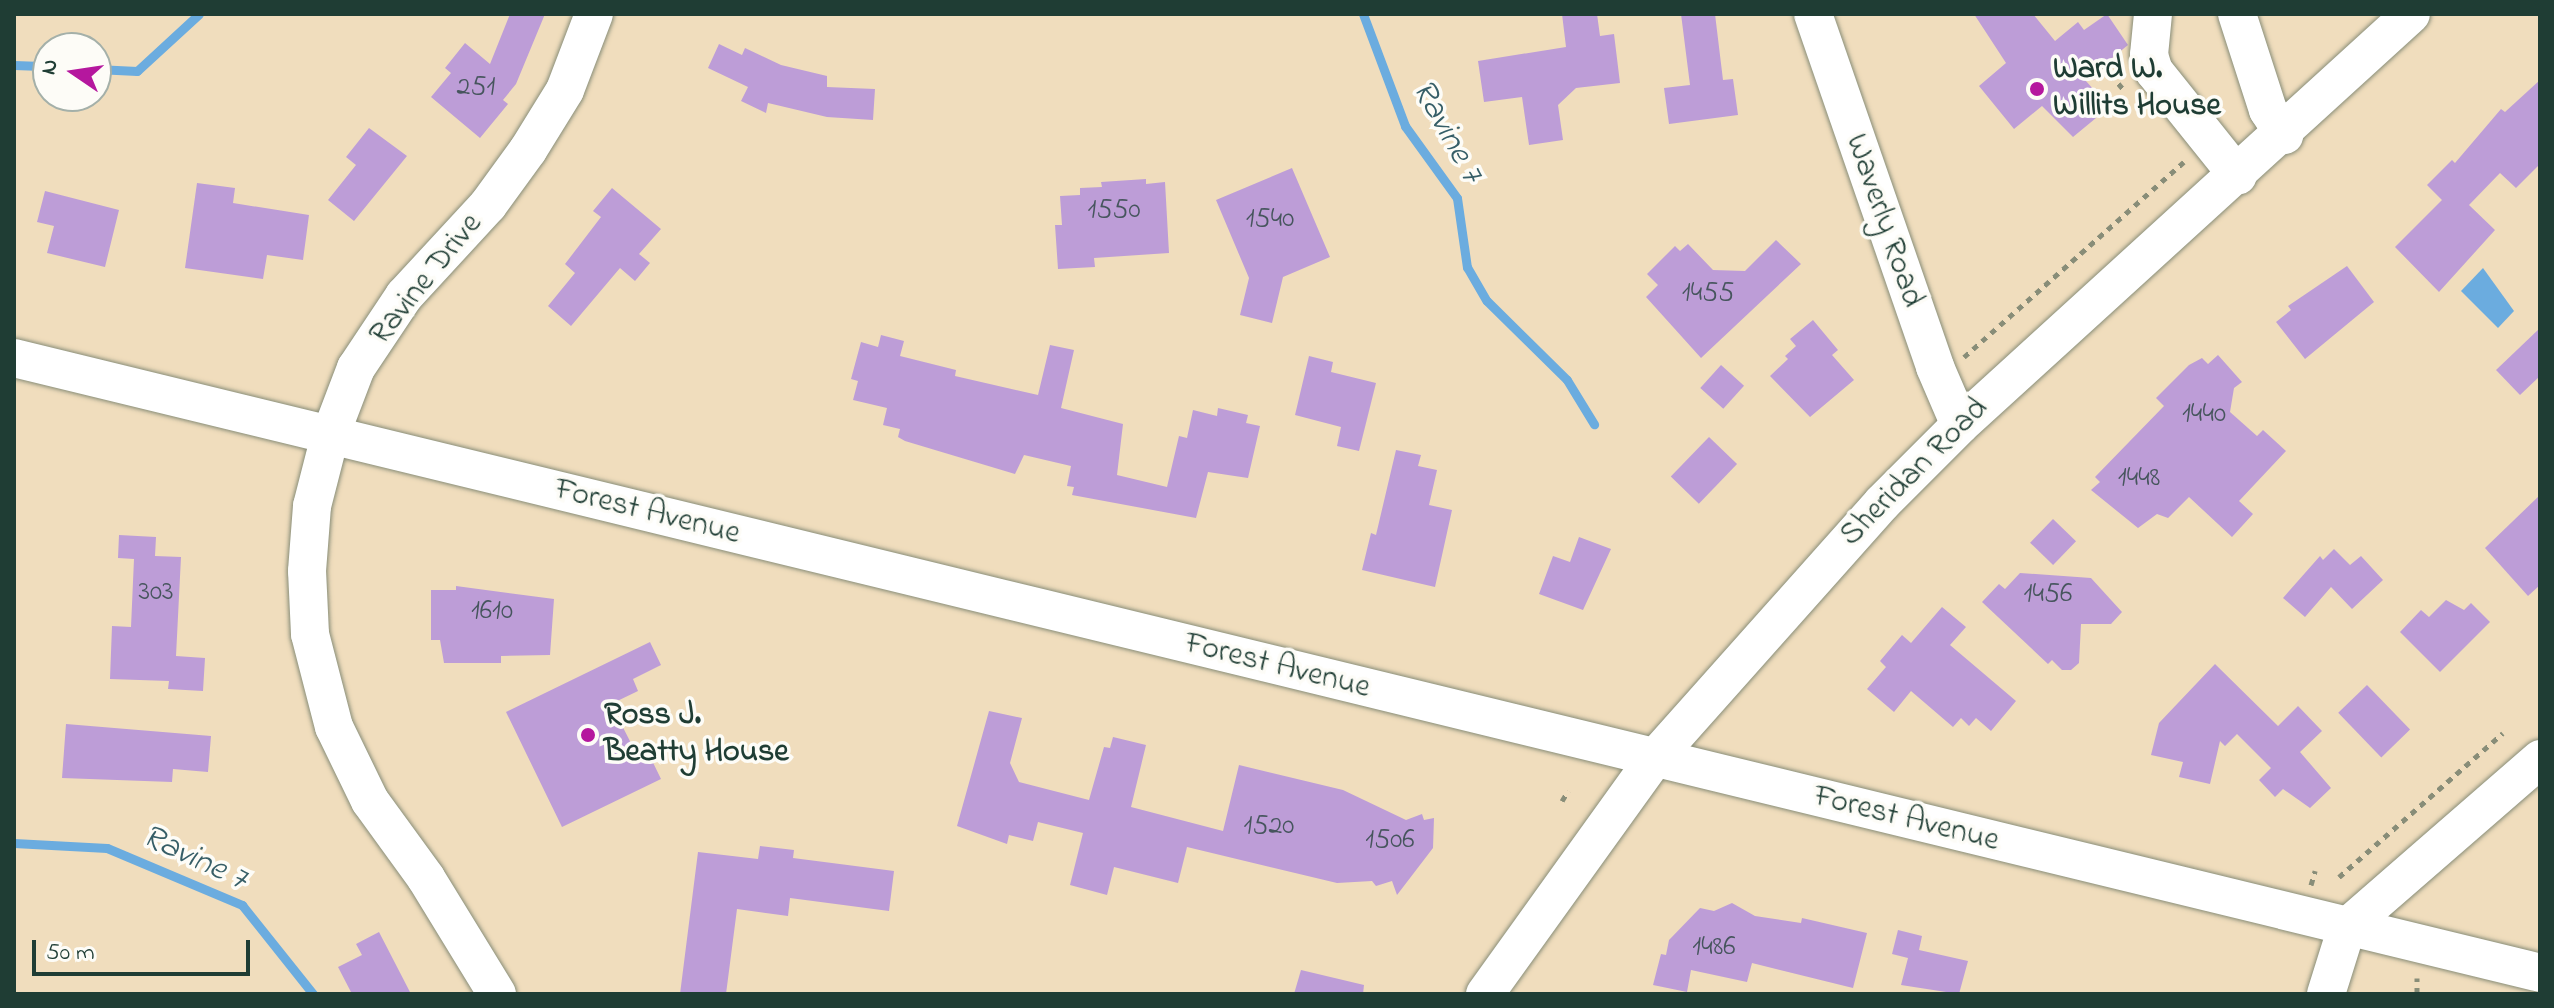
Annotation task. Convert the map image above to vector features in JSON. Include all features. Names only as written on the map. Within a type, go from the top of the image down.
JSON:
[{"type":"street","name":"Ravine Drive","points":[[497,994],[426,878],[370,801],[334,727],[310,634],[307,571],[312,506],[330,436],[356,368],[404,296],[488,205],[528,150],[565,90],[594,14]]},
{"type":"street","points":[[2153,14],[2149,55],[2154,71],[2238,176]]},
{"type":"street","points":[[2237,14],[2268,110],[2284,135]]},
{"type":"street","name":"Sheridan Road","points":[[1485,994],[1654,759],[1754,641],[1960,425],[2284,135],[2411,14]]},
{"type":"street","name":"Waverly Road","points":[[1825,19],[1940,379],[1960,425]]},
{"type":"street","name":"Forest Avenue","points":[[14,358],[2540,973]]},
{"type":"street","points":[[2326,994],[2347,927],[2540,759]]},
{"type":"path","points":[[1940,379],[2209,140]]},
{"type":"path","points":[[2339,877],[2503,733]]},
{"type":"path","points":[[1562,801],[1568,791]]},
{"type":"water","points":[[2483,268],[2514,311],[2498,328],[2461,291]]},
{"type":"building","points":[[510,14],[545,14],[516,84],[503,100],[508,104],[480,138],[431,97],[451,73],[445,68],[465,43],[490,64]]},
{"type":"building","points":[[1562,14],[1597,14],[1600,36],[1614,34],[1620,83],[1576,88],[1558,105],[1563,140],[1529,145],[1522,97],[1484,102],[1478,61],[1566,47]]},
{"type":"building","points":[[1681,14],[1715,14],[1723,80],[1733,79],[1738,115],[1669,124],[1664,88],[1690,85]]},
{"type":"building","name":"Ward W. Willits House","points":[[1974,14],[2033,14],[2055,41],[2078,22],[2084,30],[2107,14],[2128,45],[2085,80],[2095,91],[2083,102],[2096,118],[2073,137],[2042,106],[2014,129],[1979,86],[2006,63]]},
{"type":"building","points":[[719,44],[742,55],[745,48],[781,65],[827,76],[827,87],[875,89],[873,120],[827,117],[768,103],[766,113],[741,101],[748,87],[708,68]]},
{"type":"building","points":[[2540,80],[2540,164],[2516,188],[2500,173],[2469,205],[2495,230],[2439,292],[2395,247],[2442,200],[2427,185],[2452,160],[2455,163],[2501,109],[2505,112]]},
{"type":"building","points":[[369,128],[407,156],[354,221],[328,200],[356,165],[346,157]]},
{"type":"building","points":[[1292,168],[1330,257],[1283,277],[1272,323],[1240,315],[1249,278],[1216,200]]},
{"type":"building","points":[[1146,179],[1146,184],[1165,182],[1169,253],[1094,258],[1095,267],[1058,269],[1055,225],[1062,225],[1060,196],[1080,195],[1080,188],[1102,187],[1101,182]]},
{"type":"building","points":[[197,183],[235,188],[233,203],[309,215],[303,260],[267,255],[263,279],[185,268]]},
{"type":"building","points":[[612,188],[661,229],[639,254],[650,263],[635,281],[620,268],[571,326],[548,306],[575,273],[565,264],[601,217],[593,211]]},
{"type":"building","points":[[45,191],[119,210],[105,267],[47,253],[54,226],[37,222]]},
{"type":"building","points":[[1776,240],[1801,264],[1701,358],[1646,297],[1658,285],[1647,274],[1675,246],[1680,251],[1688,244],[1713,270],[1745,271]]},
{"type":"building","points":[[2347,266],[2374,302],[2305,359],[2276,322],[2291,310],[2288,306]]},
{"type":"building","points":[[1813,320],[1838,350],[1832,355],[1854,380],[1810,417],[1770,376],[1788,359],[1785,356],[1796,346],[1790,339]]},
{"type":"building","points":[[2540,328],[2540,376],[2520,395],[2496,370]]},
{"type":"building","points":[[881,335],[904,341],[900,356],[956,370],[955,376],[1038,395],[1050,345],[1074,350],[1061,408],[1123,424],[1117,475],[1167,487],[1179,436],[1187,438],[1193,410],[1217,416],[1218,408],[1248,415],[1246,423],[1260,426],[1248,478],[1208,472],[1196,518],[1072,495],[1074,487],[1067,486],[1071,466],[1024,455],[1015,474],[905,441],[898,437],[900,429],[883,425],[887,408],[853,400],[858,381],[851,379],[861,342],[878,347]]},
{"type":"building","points":[[2218,355],[2242,382],[2234,388],[2230,412],[2257,436],[2263,430],[2286,451],[2239,501],[2253,514],[2232,537],[2189,497],[2168,518],[2157,514],[2138,528],[2091,490],[2100,482],[2095,477],[2164,406],[2156,398],[2189,365],[2202,358],[2208,364]]},
{"type":"building","points":[[1309,356],[1333,362],[1331,372],[1376,383],[1359,451],[1337,446],[1341,427],[1295,415]]},
{"type":"building","points":[[1721,365],[1744,386],[1723,409],[1700,388]]},
{"type":"building","points":[[1709,437],[1737,464],[1699,504],[1671,477]]},
{"type":"building","points":[[1396,450],[1421,455],[1418,466],[1437,470],[1429,505],[1452,510],[1435,587],[1362,570],[1371,533],[1376,535]]},
{"type":"building","points":[[2540,495],[2540,585],[2528,596],[2485,548]]},
{"type":"building","points":[[2053,519],[2076,541],[2053,565],[2030,543]]},
{"type":"building","points":[[119,535],[156,537],[155,556],[181,557],[176,656],[205,658],[203,691],[168,689],[169,681],[110,679],[112,626],[131,627],[134,559],[118,558]]},
{"type":"building","points":[[1579,537],[1611,549],[1583,610],[1539,594],[1553,556],[1570,562]]},
{"type":"building","points":[[2334,549],[2350,565],[2361,556],[2383,580],[2352,609],[2331,587],[2305,617],[2283,598],[2320,556],[2323,560]]},
{"type":"building","points":[[2020,573],[2091,578],[2122,612],[2111,624],[2081,624],[2079,663],[2071,670],[2062,670],[2052,660],[2048,664],[1982,602],[1999,584],[2005,589]]},
{"type":"building","points":[[456,586],[554,599],[550,655],[501,656],[501,663],[444,663],[440,640],[431,640],[431,590],[456,590]]},
{"type":"building","points":[[2446,600],[2464,610],[2471,603],[2490,622],[2440,672],[2400,632],[2421,610],[2429,617]]},
{"type":"building","points":[[1942,607],[1966,627],[1950,645],[2016,701],[1991,731],[1976,718],[1969,726],[1961,718],[1953,727],[1911,691],[1894,712],[1867,689],[1886,667],[1880,661],[1902,635],[1911,643]]},
{"type":"building","name":"Ross J. Beatty House","points":[[650,642],[661,665],[633,679],[638,691],[611,704],[634,749],[644,744],[661,779],[562,827],[506,712]]},
{"type":"building","points":[[2215,664],[2278,726],[2298,706],[2322,731],[2300,752],[2331,788],[2310,808],[2283,789],[2275,797],[2259,780],[2271,768],[2237,734],[2225,746],[2220,741],[2210,784],[2179,777],[2183,762],[2151,755],[2159,723]]},
{"type":"building","points":[[2367,685],[2410,730],[2381,757],[2338,713]]},
{"type":"building","points":[[989,711],[1022,718],[1010,763],[1019,782],[1089,800],[1104,747],[1110,748],[1113,737],[1146,745],[1131,807],[1223,831],[1239,765],[1343,790],[1406,820],[1422,814],[1424,820],[1434,818],[1433,848],[1397,895],[1392,881],[1376,886],[1372,881],[1337,883],[1187,847],[1178,883],[1114,867],[1107,895],[1070,885],[1083,833],[1038,822],[1033,841],[1009,835],[1007,844],[957,826]]},
{"type":"building","points":[[66,724],[211,736],[208,772],[173,769],[172,782],[62,778]]},
{"type":"building","points":[[760,846],[794,850],[793,858],[894,871],[889,911],[790,898],[788,916],[737,909],[726,994],[680,994],[698,852],[758,859]]},
{"type":"building","points":[[1732,903],[1755,916],[1801,923],[1802,918],[1867,933],[1853,988],[1752,963],[1747,982],[1691,970],[1687,992],[1653,985],[1661,954],[1666,955],[1669,940],[1700,908],[1714,911]]},
{"type":"building","points":[[1898,930],[1922,936],[1919,950],[1968,961],[1959,994],[1901,985],[1908,958],[1892,954]]},
{"type":"building","points":[[379,932],[411,994],[352,994],[338,967],[362,955],[356,944]]},
{"type":"building","points":[[1301,970],[1364,985],[1363,994],[1294,994]]},
{"type":"waterway","name":"Ravine 7","points":[[112,70],[137,71],[199,14]]},
{"type":"waterway","name":"Ravine 7","points":[[1363,14],[1405,126],[1457,198],[1467,267],[1487,301],[1567,380],[1594,424]]},
{"type":"waterway","name":"Ravine 7","points":[[14,65],[32,66]]},
{"type":"waterway","name":"Ravine 7","points":[[14,843],[107,848],[242,905],[313,994]]},
{"type":"place","name":"Ward W. Willits House","points":[[2037,89]]},
{"type":"place","name":"Ross J. Beatty House","points":[[588,735]]}]
